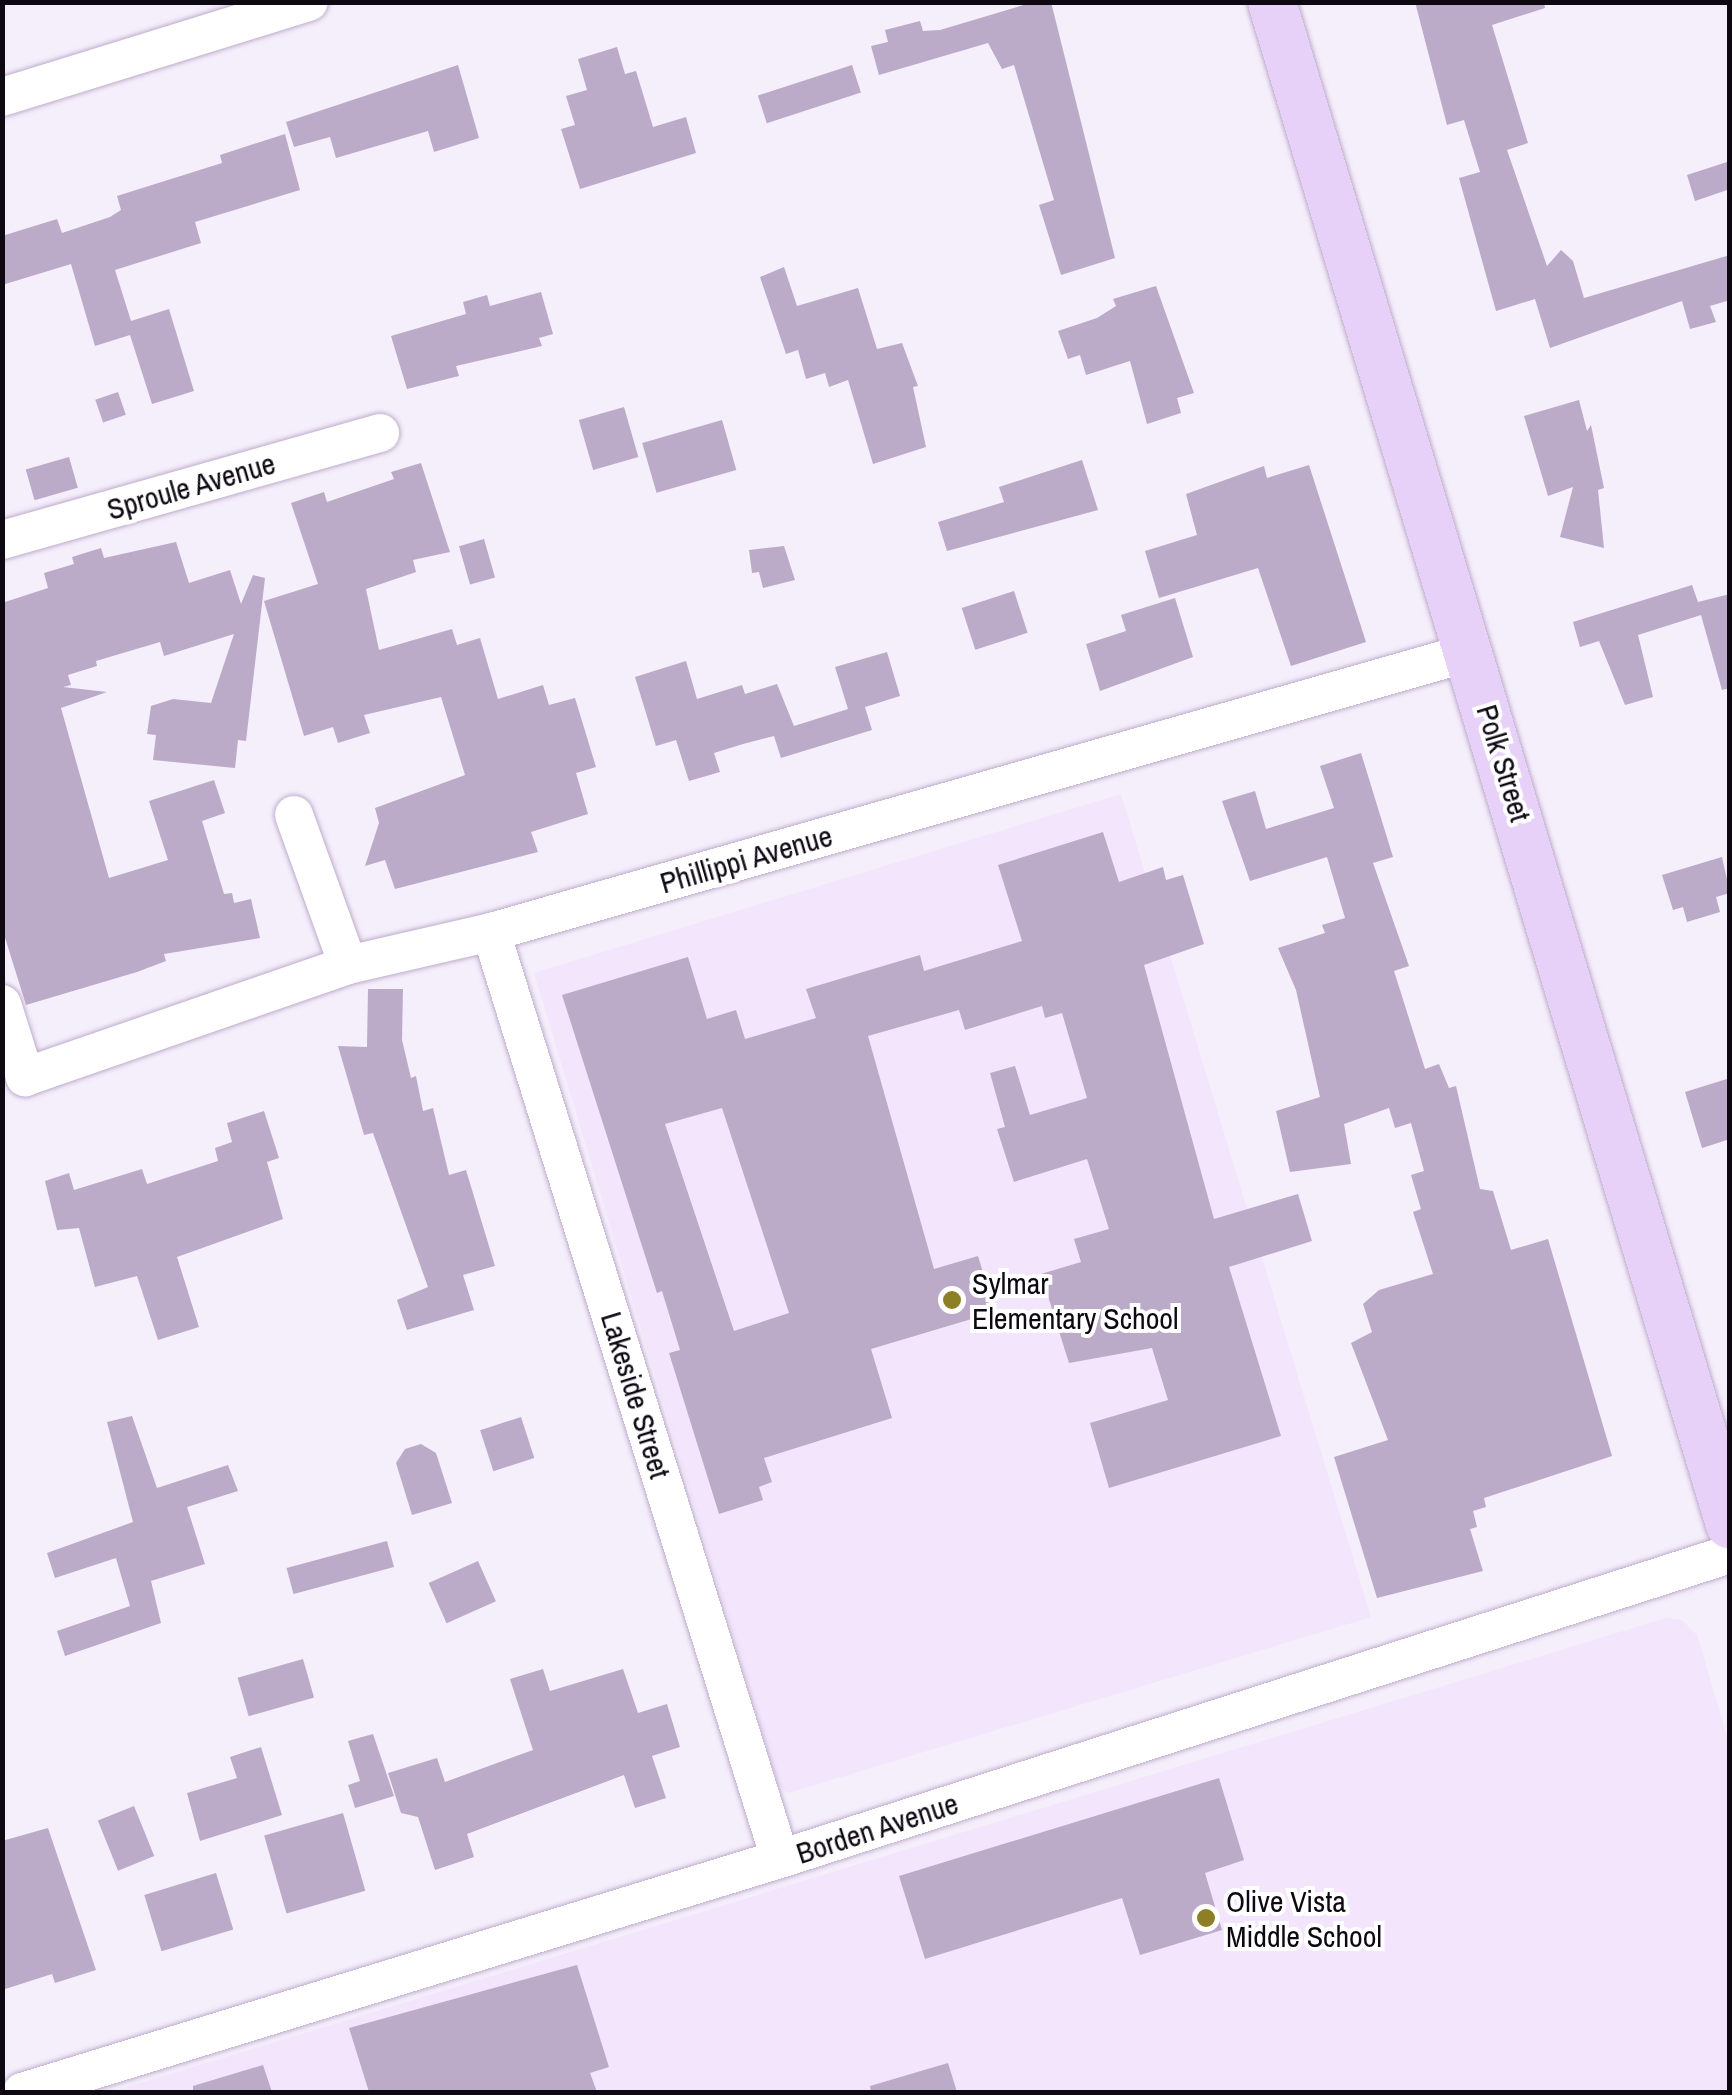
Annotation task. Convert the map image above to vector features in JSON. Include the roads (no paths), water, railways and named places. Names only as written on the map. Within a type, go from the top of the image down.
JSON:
[{"type":"main road","name":"Polk Street","points":[[1272,2],[1471,652],[1730,1525]]},
{"type":"street","points":[[2,97],[309,2]]},
{"type":"street","name":"Sproule Avenue","points":[[2,540],[380,433]]},
{"type":"street","name":"Phillippi Avenue","points":[[2,1004],[25,1077],[348,965],[491,932],[1471,652]]},
{"type":"street","points":[[294,814],[348,965]]},
{"type":"street","name":"Lakeside Street","points":[[491,932],[780,1859]]},
{"type":"street","name":"Borden Avenue","points":[[22,2092],[780,1859],[1730,1554]]},
{"type":"place","name":"Sylmar Elementary School","points":[[952,1300]]},
{"type":"place","name":"Olive Vista Middle School","points":[[1206,1918]]}]
